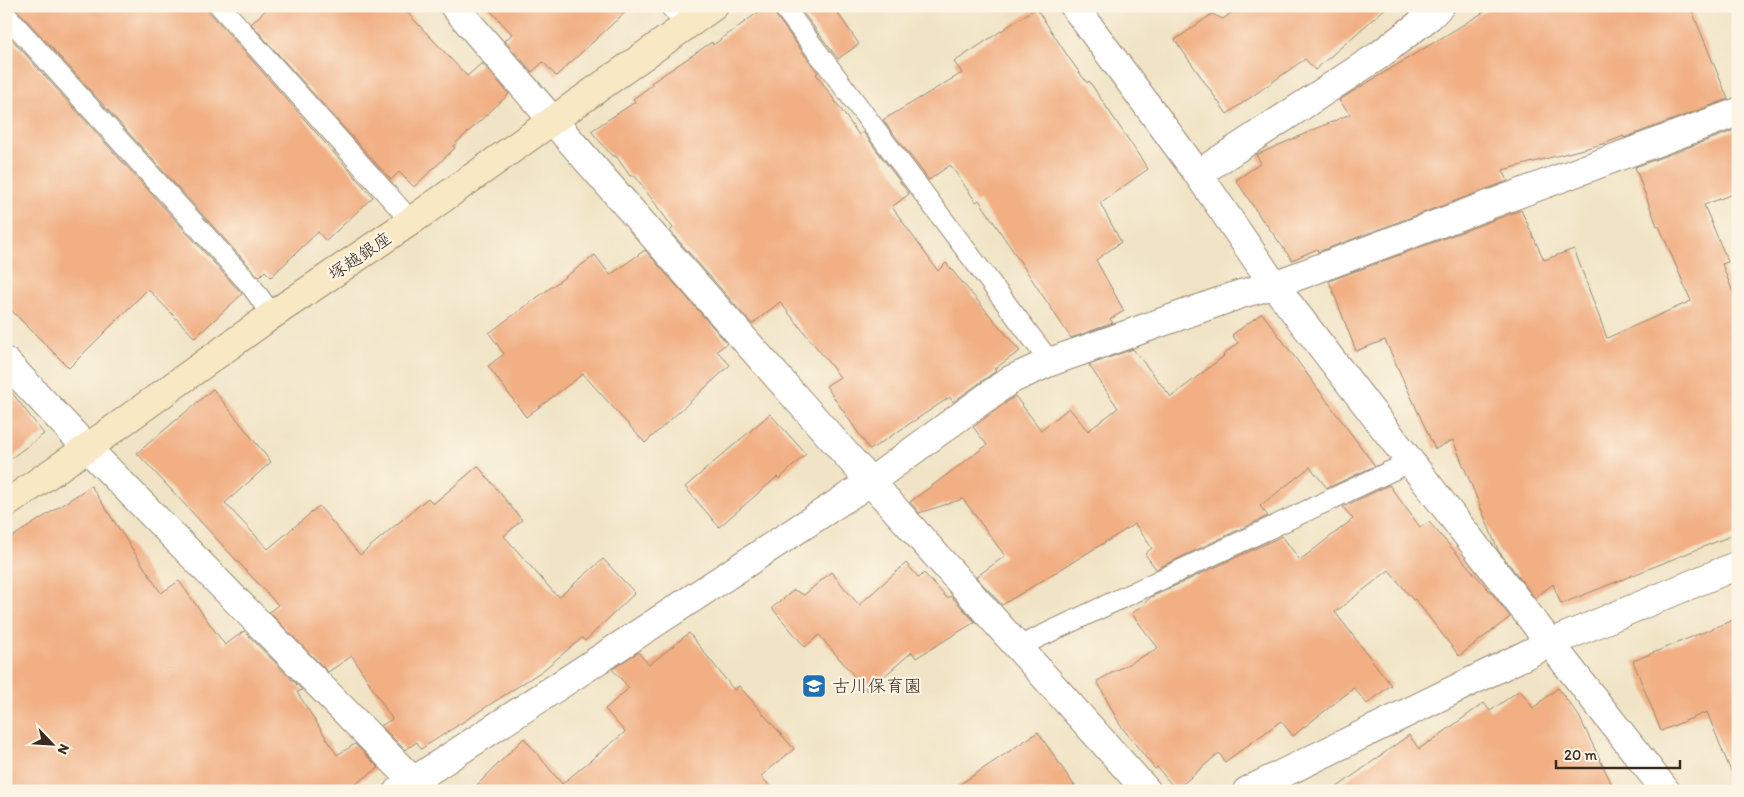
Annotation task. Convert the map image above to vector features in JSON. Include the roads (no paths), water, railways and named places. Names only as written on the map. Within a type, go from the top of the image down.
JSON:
[{"type":"street","points":[[454,6],[870,482],[1147,791]]},
{"type":"street","name":"塚越銀座","points":[[6,504],[88,448],[272,315],[411,221],[552,120],[678,16],[714,6]]},
{"type":"street","points":[[1074,6],[1198,174],[1274,285],[1666,791]]},
{"type":"street","points":[[1198,174],[1378,56],[1430,16],[1440,6]]},
{"type":"street","points":[[6,362],[411,787],[870,482],[1010,380],[1050,362],[1241,294],[1274,285],[1738,112]]},
{"type":"street","points":[[1246,791],[1550,643],[1738,564]]},
{"type":"lane","points":[[220,6],[411,221]]},
{"type":"lane","points":[[783,6],[1050,362]]},
{"type":"lane","points":[[6,15],[252,287],[272,315]]},
{"type":"lane","points":[[1018,647],[1410,462]]},
{"type":"place","name":"古川保育園","points":[[814,686]]}]
